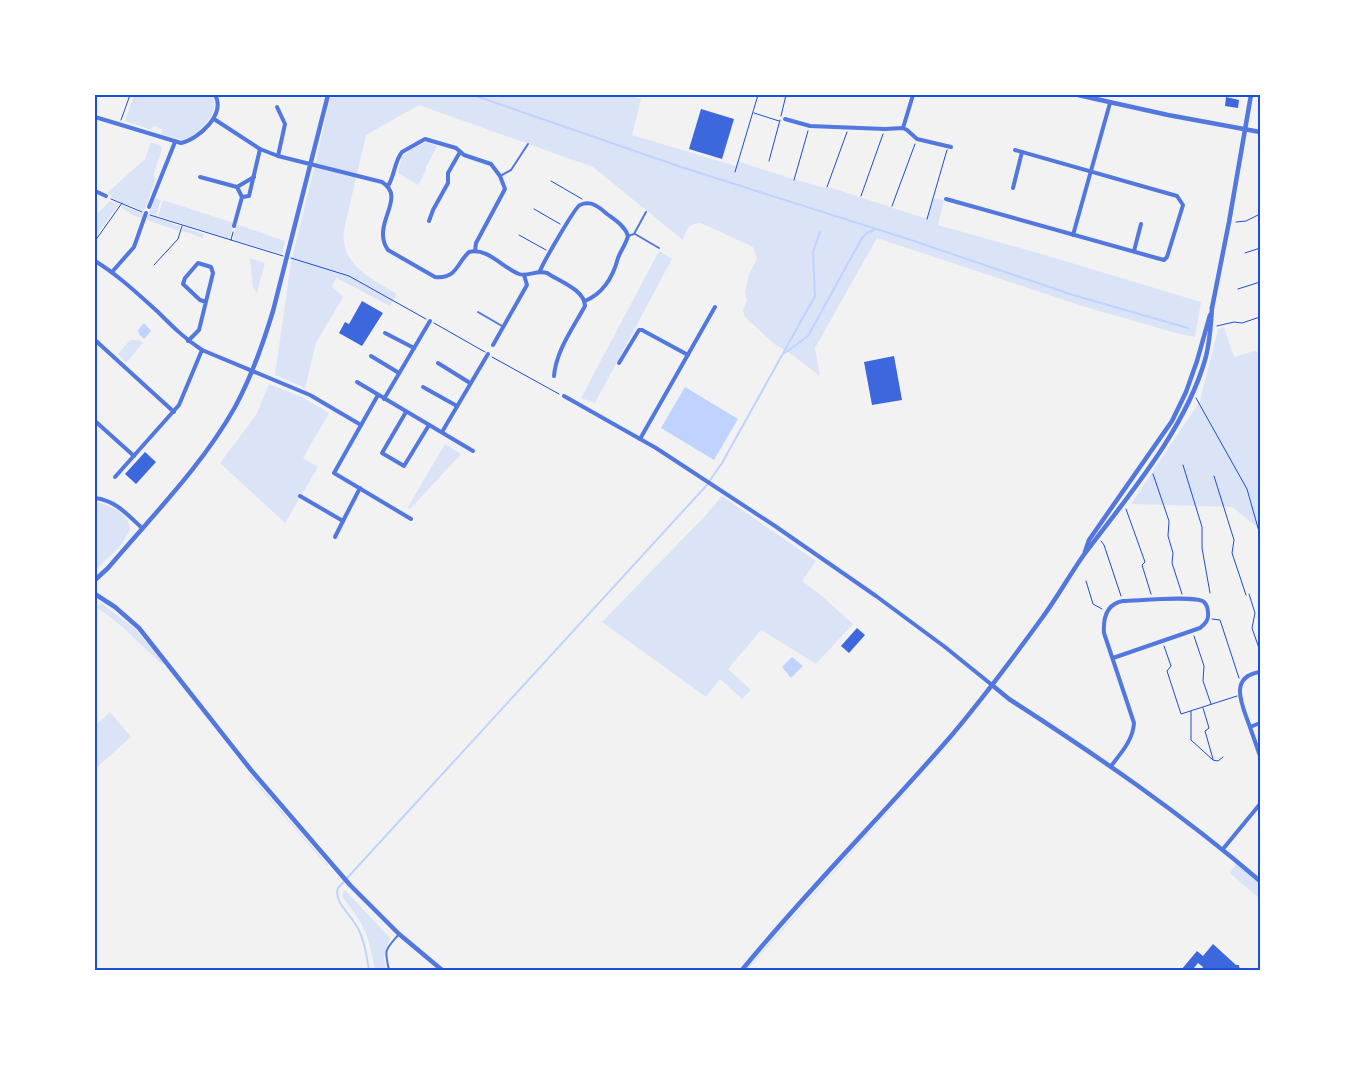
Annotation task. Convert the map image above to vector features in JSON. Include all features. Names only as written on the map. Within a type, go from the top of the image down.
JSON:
[{"type":"street","points":[[95,117],[182,143],[192,139],[214,119],[218,103],[215,95]]},
{"type":"street","points":[[95,580],[108,568],[192,469],[216,437],[236,405],[252,371],[273,311],[328,95]]},
{"type":"street","points":[[903,128],[913,95]]},
{"type":"street","points":[[1078,95],[1260,132]]},
{"type":"street","points":[[1084,555],[1089,540],[1172,421],[1192,377],[1212,307],[1251,95]]},
{"type":"street","points":[[1073,235],[1110,103]]},
{"type":"street","points":[[277,107],[285,124],[278,156]]},
{"type":"street","points":[[214,119],[260,149],[278,156],[382,182],[388,186],[392,192],[392,198],[383,228],[382,239],[388,250],[435,277],[441,278],[456,271],[465,256],[479,251],[520,274],[540,271],[546,273],[581,294],[585,301],[585,306],[560,350],[554,376]]},
{"type":"street","points":[[785,119],[810,126],[903,128],[916,139],[949,148]]},
{"type":"street","points":[[388,186],[399,155],[421,140],[429,139],[456,148],[460,152],[491,164],[500,176],[505,189],[476,243],[475,251]]},
{"type":"street","points":[[149,207],[175,142]]},
{"type":"street","points":[[242,196],[249,196],[260,149]]},
{"type":"street","points":[[946,199],[1164,260],[1167,257],[1183,205],[1177,196],[1092,170],[1015,150]]},
{"type":"street","points":[[429,221],[448,183],[448,173],[460,152]]},
{"type":"street","points":[[1013,188],[1022,152]]},
{"type":"street","points":[[200,177],[237,186],[254,177]]},
{"type":"street","points":[[234,226],[242,196],[237,186]]},
{"type":"street","points":[[95,191],[106,196]]},
{"type":"street","points":[[540,271],[575,208],[585,204],[596,204],[625,228],[628,236],[618,257],[617,265],[601,291],[596,296],[585,301]]},
{"type":"street","points":[[112,272],[134,248],[146,213]]},
{"type":"street","points":[[1134,251],[1141,224]]},
{"type":"street","points":[[95,261],[112,272],[188,342],[202,350],[310,395],[361,425]]},
{"type":"street","points":[[188,342],[200,330],[214,273],[211,267],[198,263],[185,278],[183,284],[200,300],[206,302]]},
{"type":"street","points":[[493,345],[527,285],[524,274]]},
{"type":"street","points":[[640,439],[715,307]]},
{"type":"street","points":[[742,970],[950,736],[992,685],[1043,617],[1084,555],[1122,506],[1150,466],[1185,410],[1193,393],[1205,360],[1211,327],[1212,307]]},
{"type":"street","points":[[384,399],[430,321]]},
{"type":"street","points":[[619,363],[639,330],[688,355]]},
{"type":"street","points":[[385,332],[414,348]]},
{"type":"street","points":[[95,340],[174,412]]},
{"type":"street","points":[[115,477],[179,405],[202,350]]},
{"type":"street","points":[[442,432],[488,354]]},
{"type":"street","points":[[371,356],[399,373]]},
{"type":"street","points":[[438,364],[470,383]]},
{"type":"street","points":[[357,382],[473,451]]},
{"type":"street","points":[[423,387],[457,406]]},
{"type":"street","points":[[378,395],[334,473],[411,518]]},
{"type":"street","points":[[564,396],[640,439],[775,526],[876,596],[945,647],[1009,699],[1147,791],[1223,849],[1260,881]]},
{"type":"street","points":[[406,412],[382,453],[404,466],[429,425]]},
{"type":"street","points":[[95,429],[97,423],[134,456]]},
{"type":"street","points":[[335,537],[360,488]]},
{"type":"street","points":[[300,496],[343,521]]},
{"type":"street","points":[[95,498],[111,502],[142,528]]},
{"type":"street","points":[[95,594],[121,612],[144,633],[251,770],[350,885],[399,934],[442,970]]},
{"type":"street","points":[[1111,766],[1130,740],[1134,732],[1134,723],[1104,633],[1106,612],[1116,603],[1123,601],[1183,598],[1198,599],[1204,602],[1208,609],[1209,618],[1205,625],[1113,658]]},
{"type":"street","points":[[1260,672],[1249,675],[1244,679],[1241,683],[1240,695],[1260,756]]},
{"type":"street","points":[[1250,727],[1260,723]]},
{"type":"street","points":[[1223,849],[1260,804]]},
{"type":"lane","points":[[500,176],[511,170],[528,144]]},
{"type":"lane","points":[[628,236],[634,234],[646,212]]},
{"type":"lane","points":[[634,234],[658,248]]},
{"type":"lane","points":[[478,312],[504,327]]},
{"type":"lane","points":[[389,970],[386,948],[399,934]]},
{"type":"path","points":[[119,124],[130,95]]},
{"type":"path","points":[[735,172],[758,95]]},
{"type":"path","points":[[769,161],[786,95]]},
{"type":"path","points":[[753,113],[780,121]]},
{"type":"path","points":[[794,180],[810,126]]},
{"type":"path","points":[[827,187],[849,126]]},
{"type":"path","points":[[861,196],[885,129]]},
{"type":"path","points":[[892,206],[916,139]]},
{"type":"path","points":[[927,219],[949,148]]},
{"type":"path","points":[[551,181],[583,200],[585,204]]},
{"type":"path","points":[[106,196],[146,213],[287,257]]},
{"type":"path","points":[[95,241],[122,203]]},
{"type":"path","points":[[534,209],[565,227]]},
{"type":"path","points":[[1233,222],[1246,221],[1260,214]]},
{"type":"path","points":[[154,265],[178,239],[182,225]]},
{"type":"path","points":[[231,241],[234,226]]},
{"type":"path","points":[[519,235],[549,252]]},
{"type":"path","points":[[1245,253],[1260,248]]},
{"type":"path","points":[[1238,289],[1260,282]]},
{"type":"path","points":[[1211,327],[1234,322],[1242,323],[1260,317]]},
{"type":"path","points":[[1195,396],[1247,489],[1260,535]]},
{"type":"path","points":[[1150,466],[1169,520],[1168,536],[1173,553],[1172,563],[1183,598]]},
{"type":"path","points":[[1182,466],[1202,528],[1202,548],[1210,593]]},
{"type":"path","points":[[1214,476],[1234,540],[1232,553],[1246,595]]},
{"type":"path","points":[[1122,506],[1128,510],[1145,562],[1142,565],[1153,600]]},
{"type":"path","points":[[1098,538],[1104,544],[1123,601]]},
{"type":"path","points":[[1086,581],[1093,604],[1106,612]]},
{"type":"path","points":[[1249,594],[1255,613],[1252,628],[1260,651]]},
{"type":"path","points":[[1209,618],[1220,620],[1241,683]]},
{"type":"path","points":[[1192,631],[1204,666],[1203,681],[1211,704]]},
{"type":"path","points":[[1163,641],[1171,666],[1167,671],[1181,714],[1240,695]]},
{"type":"path","points":[[1203,707],[1209,728],[1205,730],[1213,760]]},
{"type":"path","points":[[1191,711],[1191,740],[1213,760],[1218,761],[1223,757]]},
{"type":"shaded area","points":[[134,95],[211,95],[214,101],[214,108],[207,122],[195,134],[182,140],[161,134],[162,129],[153,126],[152,130],[125,121]]},
{"type":"shaded area","points":[[331,95],[567,95],[574,97],[575,95],[628,95],[641,99],[632,135],[736,166],[737,161],[793,179],[825,188],[832,188],[924,218],[928,217],[934,198],[944,200],[938,225],[1201,302],[1195,337],[1082,306],[877,238],[815,348],[820,376],[787,351],[774,344],[745,317],[743,310],[747,300],[745,293],[748,277],[757,258],[753,247],[701,223],[693,224],[688,228],[683,240],[593,167],[419,105],[366,135],[344,230],[344,242],[347,253],[352,261],[368,276],[397,294],[390,306],[336,278],[332,286],[343,297],[316,343],[305,388],[275,375],[291,262]]},
{"type":"shaded area","points":[[151,142],[160,145],[162,149],[153,176],[156,178],[145,209],[141,210],[111,198],[112,196],[107,193],[145,159]]},
{"type":"shaded area","points":[[427,142],[437,146],[418,185],[398,173],[402,156]]},
{"type":"shaded area","points":[[155,198],[161,200],[156,216],[149,213]]},
{"type":"shaded area","points":[[163,200],[234,223],[230,237],[227,238],[158,216]]},
{"type":"shaded area","points":[[110,201],[119,204],[95,237],[95,216]]},
{"type":"shaded area","points":[[122,205],[143,214],[142,218],[132,215],[121,207]]},
{"type":"shaded area","points":[[148,215],[180,226],[179,231],[147,220]]},
{"type":"shaded area","points":[[239,225],[285,241],[282,254],[235,240],[233,238],[236,226]]},
{"type":"shaded area","points":[[183,227],[204,234],[203,238],[182,231]]},
{"type":"shaded area","points":[[659,251],[672,259],[595,403],[581,398]]},
{"type":"shaded area","points":[[250,258],[265,263],[257,293],[253,288]]},
{"type":"shaded area","points":[[1224,327],[1234,357],[1254,351],[1260,352],[1260,529],[1232,507],[1131,504],[1200,401],[1218,329]]},
{"type":"shaded area","points":[[130,340],[139,340],[143,343],[126,363],[118,354]]},
{"type":"shaded area","points":[[269,384],[302,397],[329,413],[303,458],[318,467],[285,523],[220,463],[256,415]]},
{"type":"shaded area","points":[[445,444],[461,454],[410,509],[408,507]]},
{"type":"shaded area","points":[[722,496],[816,561],[802,581],[853,624],[816,664],[761,630],[728,669],[751,690],[742,699],[720,679],[706,697],[602,622]]},
{"type":"shaded area","points":[[95,502],[106,505],[123,514],[130,530],[121,545],[95,571]]},
{"type":"shaded area","points":[[101,603],[135,629],[164,663],[162,664],[123,627],[97,608]]},
{"type":"shaded area","points":[[983,706],[747,970],[745,970]]},
{"type":"shaded area","points":[[110,712],[131,737],[95,769],[95,726]]},
{"type":"shaded area","points":[[249,776],[328,865],[327,866]]},
{"type":"shaded area","points":[[1236,864],[1260,884],[1260,899],[1230,873]]},
{"type":"shaded area","points":[[345,890],[390,938],[384,958],[387,970],[375,970],[371,948],[365,931],[343,898],[342,894]]},
{"type":"water","points":[[144,323],[151,331],[144,339],[138,330]]},
{"type":"water","points":[[685,387],[738,419],[714,460],[661,428]]},
{"type":"water","points":[[792,657],[803,666],[791,678],[782,667]]},
{"type":"building","points":[[1226,97],[1239,100],[1238,108],[1225,106]]},
{"type":"building","points":[[701,109],[734,119],[722,159],[689,149]]},
{"type":"building","points":[[362,301],[383,313],[362,346],[339,333],[345,322],[349,324]]},
{"type":"building","points":[[894,356],[902,400],[872,405],[864,362]]},
{"type":"building","points":[[145,452],[156,462],[136,484],[125,474]]},
{"type":"building","points":[[857,628],[865,635],[849,653],[841,646]]},
{"type":"building","points":[[1213,944],[1236,965],[1239,965],[1242,970],[1201,970],[1203,967],[1198,963],[1194,968],[1196,970],[1181,970],[1197,951],[1203,956]]},
{"type":"waterway","points":[[473,95],[681,167],[908,239],[1073,295],[1188,328]]},
{"type":"waterway","points":[[785,353],[808,336],[862,238],[874,230]]},
{"type":"waterway","points":[[369,970],[362,939],[357,927],[339,902],[338,888],[706,486],[722,463],[815,296],[813,252],[820,232]]}]
